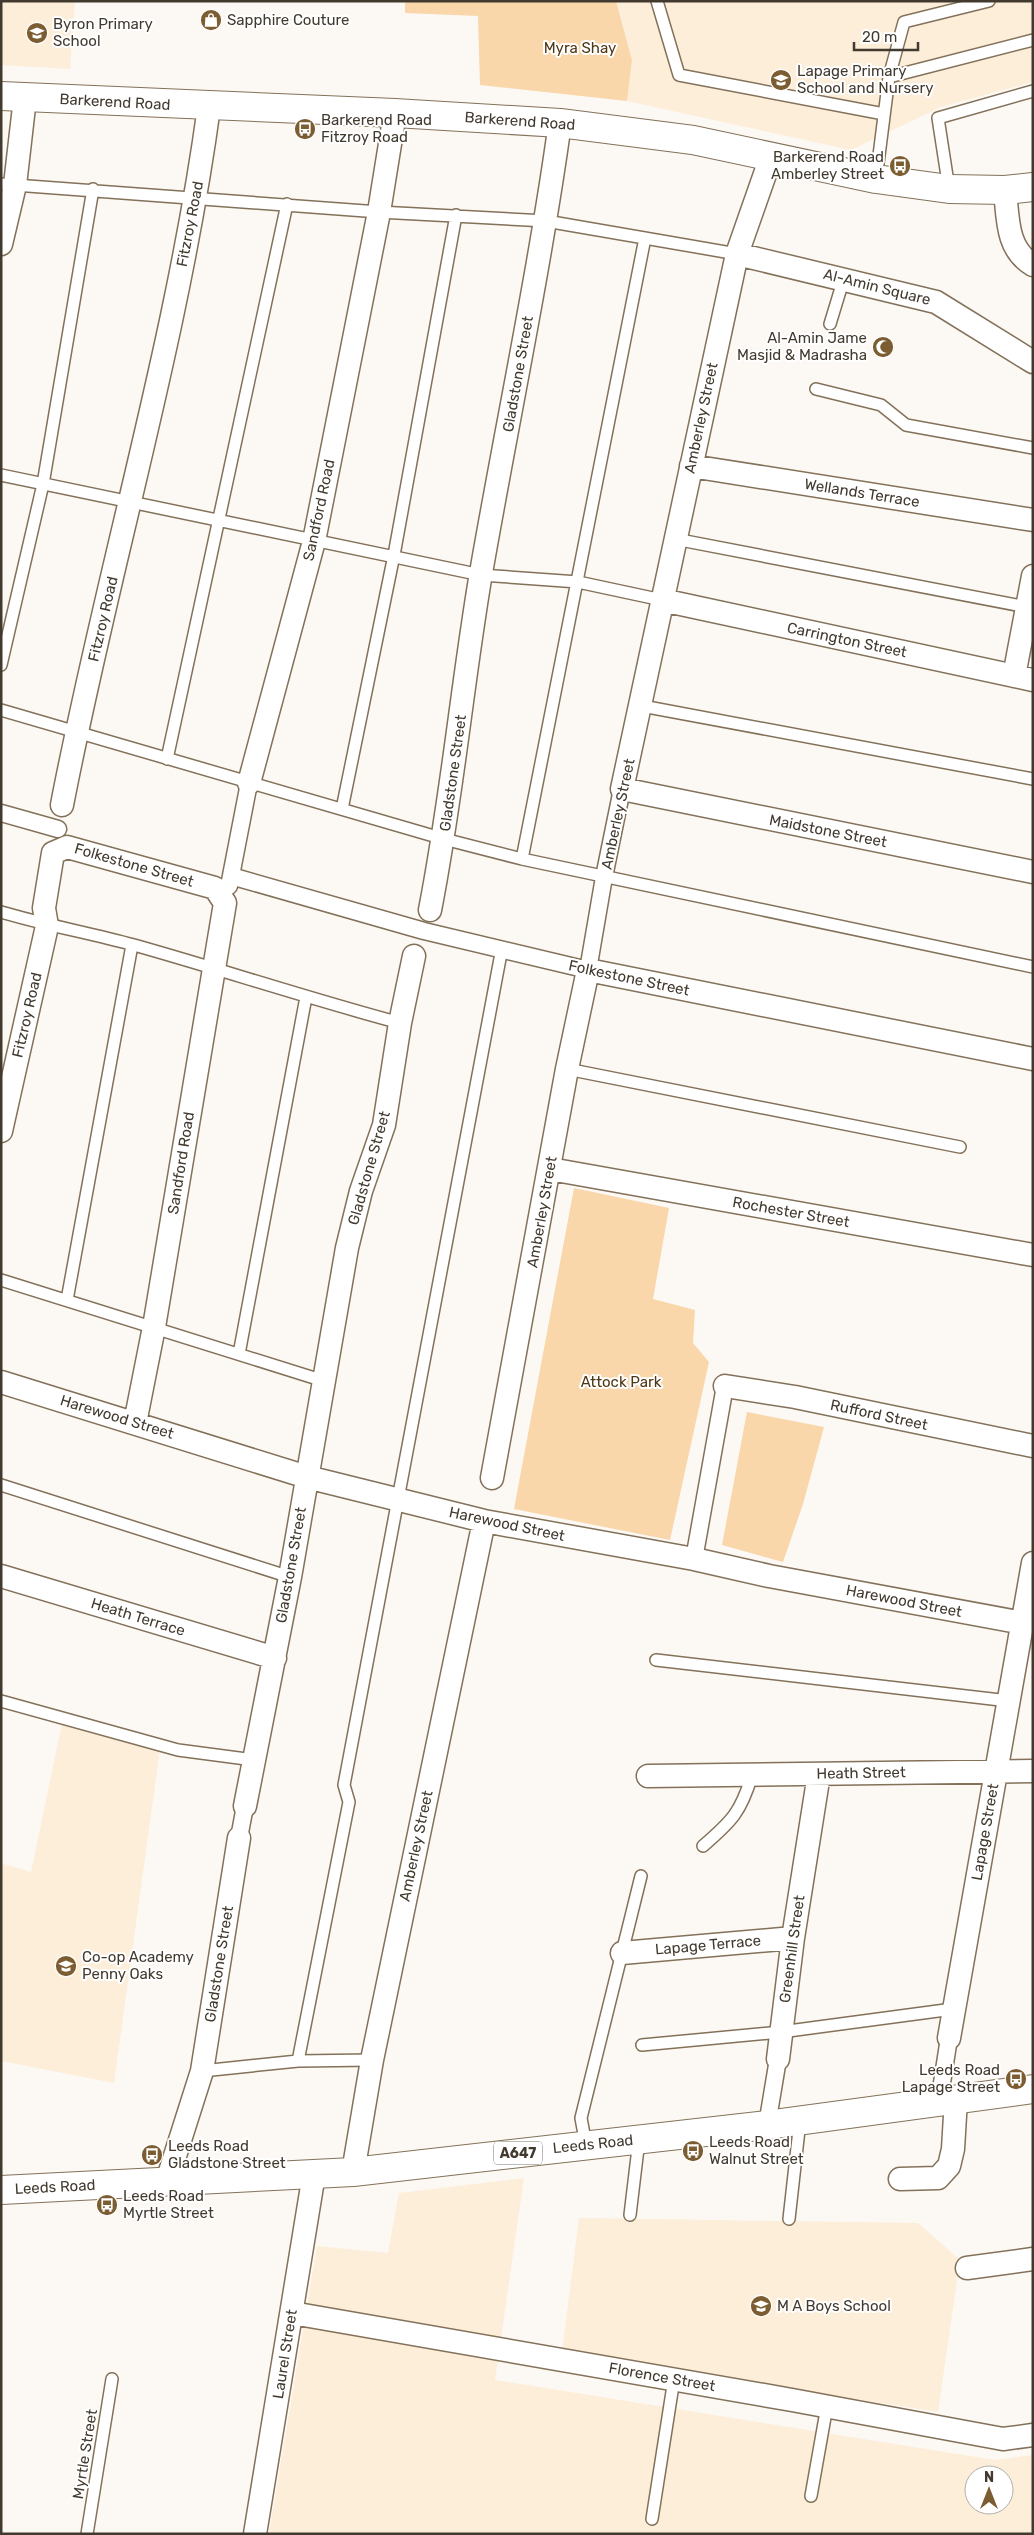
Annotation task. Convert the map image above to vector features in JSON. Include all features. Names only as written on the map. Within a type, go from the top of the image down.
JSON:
[{"type":"main road","name":"Barkerend Road","points":[[13,97],[395,113],[560,123],[693,140],[876,179],[950,189],[1005,190],[1033,187]]},
{"type":"main road","name":"Leeds Road","points":[[2,2195],[167,2181],[353,2172],[767,2125],[1033,2088]]},
{"type":"street","points":[[1,244],[8,184],[13,97]]},
{"type":"street","name":"Fitzroy Road","points":[[1,1131],[47,926],[44,908],[76,732],[148,430],[196,198],[209,106]]},
{"type":"street","name":"Sandford Road","points":[[135,1423],[154,1327],[224,889],[314,541],[379,212],[395,113]]},
{"type":"street","name":"Gladstone Street","points":[[167,2181],[202,2071],[239,1838],[290,1577],[347,1248],[362,1191],[384,1125],[400,1023],[414,956],[427,920],[444,839],[481,575],[546,221],[560,123]]},
{"type":"street","name":"Amberley Street","points":[[492,1478],[567,1069],[588,970],[622,789],[642,706],[662,600],[737,254],[771,157]]},
{"type":"street","points":[[1005,190],[1010,238],[1022,258],[1033,265]]},
{"type":"street","name":"Al-Amin Square","points":[[737,254],[844,278],[936,302],[1033,362]]},
{"type":"street","name":"Wellands Terrace","points":[[691,466],[1033,520]]},
{"type":"street","points":[[1023,678],[1027,607],[1033,576]]},
{"type":"street","name":"Carrington Street","points":[[662,600],[1023,678]]},
{"type":"street","name":"Maidstone Street","points":[[622,789],[1033,872]]},
{"type":"street","name":"Folkestone Street","points":[[1,813],[58,830]]},
{"type":"street","name":"Folkestone Street","points":[[53,853],[67,847],[224,889],[427,920],[502,948],[588,970],[1033,1059]]},
{"type":"street","name":"Rochester Street","points":[[550,1169],[1033,1255]]},
{"type":"street","name":"Harewood Street","points":[[1,1382],[307,1477],[484,1521],[694,1559],[770,1576],[1023,1623]]},
{"type":"street","points":[[694,1559],[725,1386]]},
{"type":"street","name":"Rufford Street","points":[[725,1386],[803,1399],[1033,1446]]},
{"type":"street","name":"Amberley Street","points":[[353,2172],[372,2060],[484,1521]]},
{"type":"street","name":"Lapage Street","points":[[947,2100],[949,2038],[953,2008],[1033,1563]]},
{"type":"street","name":"Heath Terrace","points":[[1,1576],[275,1658]]},
{"type":"street","name":"Heath Street","points":[[648,1776],[1033,1771]]},
{"type":"street","name":"Greenhill Street","points":[[767,2125],[778,2059],[793,1938],[819,1774]]},
{"type":"street","name":"Lapage Terrace","points":[[622,1953],[793,1938]]},
{"type":"street","points":[[900,2179],[938,2178],[949,2166],[953,2150],[947,2100]]},
{"type":"street","name":"Laurel Street","points":[[255,2534],[314,2174]]},
{"type":"street","points":[[966,2268],[1033,2260]]},
{"type":"street","name":"Florence Street","points":[[292,2313],[827,2406],[1003,2439],[1033,2436]]},
{"type":"lane","points":[[658,1],[678,75],[884,114]]},
{"type":"lane","points":[[876,179],[889,77],[904,22],[989,1]]},
{"type":"lane","points":[[889,77],[1033,40]]},
{"type":"lane","points":[[950,189],[938,118],[1033,92]]},
{"type":"lane","points":[[8,184],[379,212],[546,221],[737,254]]},
{"type":"lane","points":[[1,665],[43,484],[93,189]]},
{"type":"lane","points":[[167,759],[287,204]]},
{"type":"lane","points":[[342,809],[394,555],[456,215]]},
{"type":"lane","points":[[522,859],[645,238]]},
{"type":"lane","points":[[830,324],[844,278]]},
{"type":"lane","points":[[816,389],[881,405],[906,425],[1033,448]]},
{"type":"lane","points":[[1,475],[314,541],[394,555],[481,575],[578,582],[662,600]]},
{"type":"lane","points":[[675,539],[1027,607]]},
{"type":"lane","points":[[642,706],[1033,779]]},
{"type":"lane","points":[[1,710],[444,839],[522,859],[1033,967]]},
{"type":"lane","points":[[1,912],[47,926],[132,945],[306,998],[400,1023]]},
{"type":"lane","points":[[67,1300],[132,945]]},
{"type":"lane","points":[[298,2061],[349,1802],[344,1785],[502,948]]},
{"type":"lane","points":[[239,1354],[306,998]]},
{"type":"lane","points":[[567,1069],[960,1147]]},
{"type":"lane","points":[[1,1280],[324,1382]]},
{"type":"lane","points":[[1,1484],[290,1577]]},
{"type":"lane","points":[[656,1660],[1009,1701]]},
{"type":"lane","points":[[1,1701],[178,1750],[254,1760]]},
{"type":"lane","points":[[703,1846],[734,1819],[745,1800],[752,1775]]},
{"type":"lane","points":[[586,2145],[581,2118],[641,1876]]},
{"type":"lane","points":[[642,2045],[781,2032],[953,2008]]},
{"type":"lane","points":[[202,2071],[298,2061],[372,2060]]},
{"type":"lane","points":[[789,2219],[800,2120]]},
{"type":"lane","points":[[630,2215],[639,2139]]},
{"type":"lane","points":[[652,2519],[674,2379]]},
{"type":"lane","name":"Myrtle Street","points":[[87,2534],[112,2380]]},
{"type":"lane","points":[[811,2496],[827,2406]]},
{"type":"shaded area","name":"Byron Primary School","points":[[1,1],[75,1],[70,69],[1,65]]},
{"type":"shaded area","name":"Lapage Primary School and Nursery","points":[[616,1],[1033,1],[1033,82],[941,107],[851,150],[627,101],[632,60]]},
{"type":"shaded area","name":"Co-op Academy Penny Oaks","points":[[62,1724],[160,1749],[114,2083],[1,2061],[1,1863],[31,1872]]},
{"type":"shaded area","points":[[524,2178],[495,2380],[995,2460],[1033,2455],[1033,2534],[269,2534],[317,2246],[388,2253],[399,2193]]},
{"type":"shaded area","name":"M A Boys School","points":[[579,2218],[918,2223],[960,2260],[938,2412],[562,2352]]},
{"type":"green space","name":"Myra Shay","points":[[405,1],[616,1],[632,60],[627,101],[480,85],[478,16],[405,13]]},
{"type":"green space","name":"Attock Park","points":[[574,1188],[669,1208],[653,1299],[695,1310],[693,1343],[709,1362],[670,1540],[514,1509]]},
{"type":"green space","points":[[747,1412],[824,1427],[803,1504],[783,1562],[722,1545]]},
{"type":"place","name":"Sapphire Couture","points":[[211,20]]},
{"type":"place","name":"Byron Primary School","points":[[37,33]]},
{"type":"place","name":"Lapage Primary School and Nursery","points":[[781,80]]},
{"type":"place","name":"Barkerend Road Fitzroy Road","points":[[305,129]]},
{"type":"place","name":"Barkerend Road Amberley Street","points":[[900,166]]},
{"type":"place","name":"Al-Amin Jame Masjid & Madrasha","points":[[883,347]]},
{"type":"place","name":"Co-op Academy Penny Oaks","points":[[66,1966]]},
{"type":"place","name":"Leeds Road Lapage Street","points":[[1016,2079]]},
{"type":"place","name":"Leeds Road Walnut Street","points":[[693,2151]]},
{"type":"place","name":"Leeds Road Gladstone Street","points":[[152,2155]]},
{"type":"place","name":"Leeds Road Myrtle Street","points":[[107,2205]]},
{"type":"place","name":"M A Boys School","points":[[761,2306]]}]
